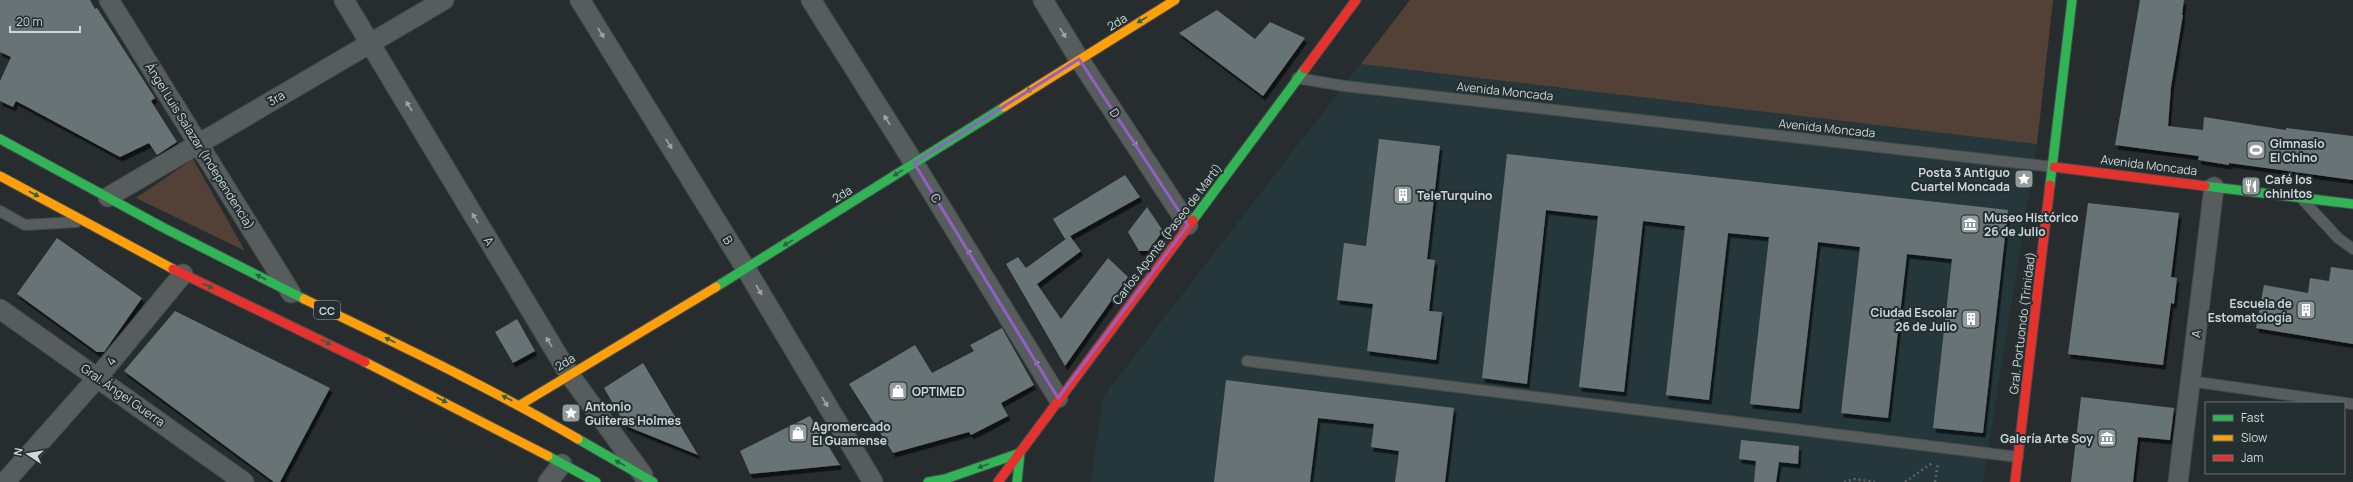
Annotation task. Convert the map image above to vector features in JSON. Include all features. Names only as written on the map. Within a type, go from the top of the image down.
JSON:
[{"type":"main road","name":"2da","points":[[520,405],[569,374],[746,269],[1175,0]]},
{"type":"main road","name":"Carlos Aponte (Paseo de Martí)","points":[[998,482],[1058,398],[1356,0]]},
{"type":"main road","name":"Gral. Portuondo (Trinidad)","points":[[2015,482],[2054,167],[2072,0]]},
{"type":"main road","name":"CC","points":[[0,139],[291,293],[452,370],[520,405],[649,479]]},
{"type":"main road","name":"Avenida Moncada","points":[[2054,167],[2353,204]]},
{"type":"main road","name":"CC","points":[[0,176],[183,274],[330,344],[500,429],[596,482]]},
{"type":"main road","points":[[928,482],[946,480],[1020,453],[1017,482]]},
{"type":"street","name":"Ángel Luis Salazar (Independencia)","points":[[109,0],[291,293]]},
{"type":"street","name":"A","points":[[344,0],[569,374],[649,479]]},
{"type":"street","name":"3ra","points":[[108,197],[444,0]]},
{"type":"street","name":"B","points":[[580,0],[746,269],[873,482]]},
{"type":"street","name":"C","points":[[811,0],[914,163],[1058,398]]},
{"type":"street","name":"D","points":[[1043,0],[1079,59],[1188,225]]},
{"type":"street","name":"A","points":[[2178,482],[2214,186]]},
{"type":"street","name":"4","points":[[5,482],[98,377],[183,274]]},
{"type":"street","name":"Gral. Ángel Guerra","points":[[0,309],[98,377],[244,482]]},
{"type":"street","points":[[548,482],[562,464]]},
{"type":"lane","name":"Avenida Moncada","points":[[1297,78],[1344,86],[2054,167]]},
{"type":"lane","points":[[2300,197],[2338,238],[2353,249]]},
{"type":"lane","points":[[0,211],[25,225],[85,222]]},
{"type":"lane","points":[[1247,361],[2018,457]]},
{"type":"lane","points":[[2190,381],[2339,402]]},
{"type":"path","points":[[1905,482],[1938,459],[1936,482]]},
{"type":"path","points":[[1844,482],[1854,479],[1875,482]]},
{"type":"highlighted area","points":[[1079,59],[1188,225],[1058,398],[914,163]]},
{"type":"shaded area","name":"Ciudad Escolar 26 de Julio","points":[[1410,0],[2053,0],[2037,144],[1983,482],[1091,482],[1103,397]]},
{"type":"shaded area","points":[[1410,0],[2053,0],[2037,144],[1361,64]]},
{"type":"shaded area","points":[[193,159],[245,251],[136,198]]},
{"type":"building","points":[[0,0],[90,0],[95,9],[97,8],[155,98],[151,101],[177,142],[157,155],[149,143],[120,157],[16,101],[13,107],[0,101],[0,81],[11,57],[0,52]]},
{"type":"building","points":[[2140,0],[2184,0],[2183,15],[2171,87],[2168,126],[2203,130],[2204,117],[2286,130],[2286,128],[2353,136],[2353,180],[2229,163],[2229,165],[2198,160],[2199,156],[2115,145]]},
{"type":"building","points":[[1217,10],[1255,39],[1270,22],[1305,38],[1263,96],[1179,33]]},
{"type":"building","name":"TeleTurquino","points":[[1379,139],[1440,146],[1427,259],[1435,260],[1429,311],[1442,312],[1436,360],[1367,351],[1373,304],[1337,300],[1344,243],[1366,246]]},
{"type":"building","name":"Ciudad Escolar 26 de Julio","points":[[1507,154],[2008,210],[1983,433],[1933,428],[1952,259],[1907,254],[1888,418],[1841,413],[1860,247],[1818,242],[1799,409],[1750,404],[1769,237],[1728,233],[1709,400],[1666,395],[1685,226],[1643,221],[1624,392],[1579,387],[1598,216],[1546,210],[1527,384],[1482,378]]},
{"type":"building","points":[[1125,175],[1140,197],[1065,239],[1053,219]]},
{"type":"building","points":[[2088,203],[2179,213],[2171,277],[2177,278],[2174,304],[2171,303],[2163,365],[2068,354]]},
{"type":"building","points":[[1147,207],[1163,231],[1148,251],[1139,251],[1128,232]]},
{"type":"building","points":[[1070,236],[1081,251],[1037,284],[1061,319],[1108,258],[1128,277],[1065,366],[1006,264],[1018,257],[1026,268]]},
{"type":"building","points":[[57,238],[142,298],[104,352],[97,352],[17,294]]},
{"type":"building","name":"Escuela de Estomatología","points":[[2331,267],[2353,270],[2353,344],[2256,328],[2264,285],[2308,293],[2310,278],[2329,281]]},
{"type":"building","points":[[175,311],[330,388],[280,482],[274,482],[124,371]]},
{"type":"building","points":[[517,319],[535,351],[513,363],[495,332]]},
{"type":"building","points":[[1002,328],[1034,385],[1001,403],[1008,416],[971,435],[969,432],[893,453],[849,384],[915,345],[932,373],[974,351],[970,345]]},
{"type":"building","points":[[643,363],[698,455],[626,426],[604,388]]},
{"type":"building","points":[[1226,380],[1454,408],[1445,482],[1395,482],[1399,451],[1371,447],[1374,424],[1318,418],[1310,482],[1214,482]]},
{"type":"building","name":"Galería Arte Soy","points":[[2081,397],[2174,408],[2170,440],[2138,437],[2133,482],[2071,482]]},
{"type":"building","name":"Agromercado El Guamense","points":[[810,416],[840,465],[750,474],[740,451]]},
{"type":"building","points":[[1741,440],[1799,446],[1798,464],[1779,462],[1776,482],[1754,482],[1756,461],[1739,459]]},
{"type":"traffic: fast","points":[[2050,185],[2072,0]]},
{"type":"traffic: fast","points":[[1193,220],[1305,69]]},
{"type":"traffic: fast","points":[[716,287],[1004,107]]},
{"type":"traffic: fast","points":[[0,139],[164,228],[304,299]]},
{"type":"traffic: fast","points":[[2205,186],[2353,204]]},
{"type":"traffic: fast","points":[[578,439],[653,482]]},
{"type":"traffic: fast","points":[[928,482],[945,479],[1020,453],[1017,482]]},
{"type":"traffic: fast","points":[[548,456],[596,482]]},
{"type":"traffic: slow","points":[[1004,107],[1175,0]]},
{"type":"traffic: slow","points":[[0,176],[173,269]]},
{"type":"traffic: slow","points":[[520,405],[716,287]]},
{"type":"traffic: slow","points":[[304,299],[477,384],[578,439]]},
{"type":"traffic: slow","points":[[365,362],[548,456]]},
{"type":"traffic: jam","points":[[1305,69],[1356,0]]},
{"type":"traffic: jam","points":[[2054,167],[2205,186]]},
{"type":"traffic: jam","points":[[2015,482],[2050,185]]},
{"type":"traffic: jam","points":[[998,482],[1193,220]]},
{"type":"traffic: jam","points":[[173,269],[365,362]]},
{"type":"place","name":"Gimnasio El Chino","points":[[2256,150]]},
{"type":"place","name":"Posta 3 Antiguo Cuartel Moncada","points":[[2024,179]]},
{"type":"place","name":"Café los chinitos","points":[[2251,186]]},
{"type":"place","name":"TeleTurquino","points":[[1403,195]]},
{"type":"place","name":"Museo Histórico 26 de Julio","points":[[1970,224]]},
{"type":"place","name":"Escuela de Estomatología","points":[[2306,310]]},
{"type":"place","name":"Ciudad Escolar 26 de Julio","points":[[1971,319]]},
{"type":"place","name":"OPTIMED","points":[[898,391]]},
{"type":"place","name":"Antonio Guiteras Holmes","points":[[571,413]]},
{"type":"place","name":"Agromercado El Guamense","points":[[798,433]]},
{"type":"place","name":"Galería Arte Soy","points":[[2107,438]]}]
